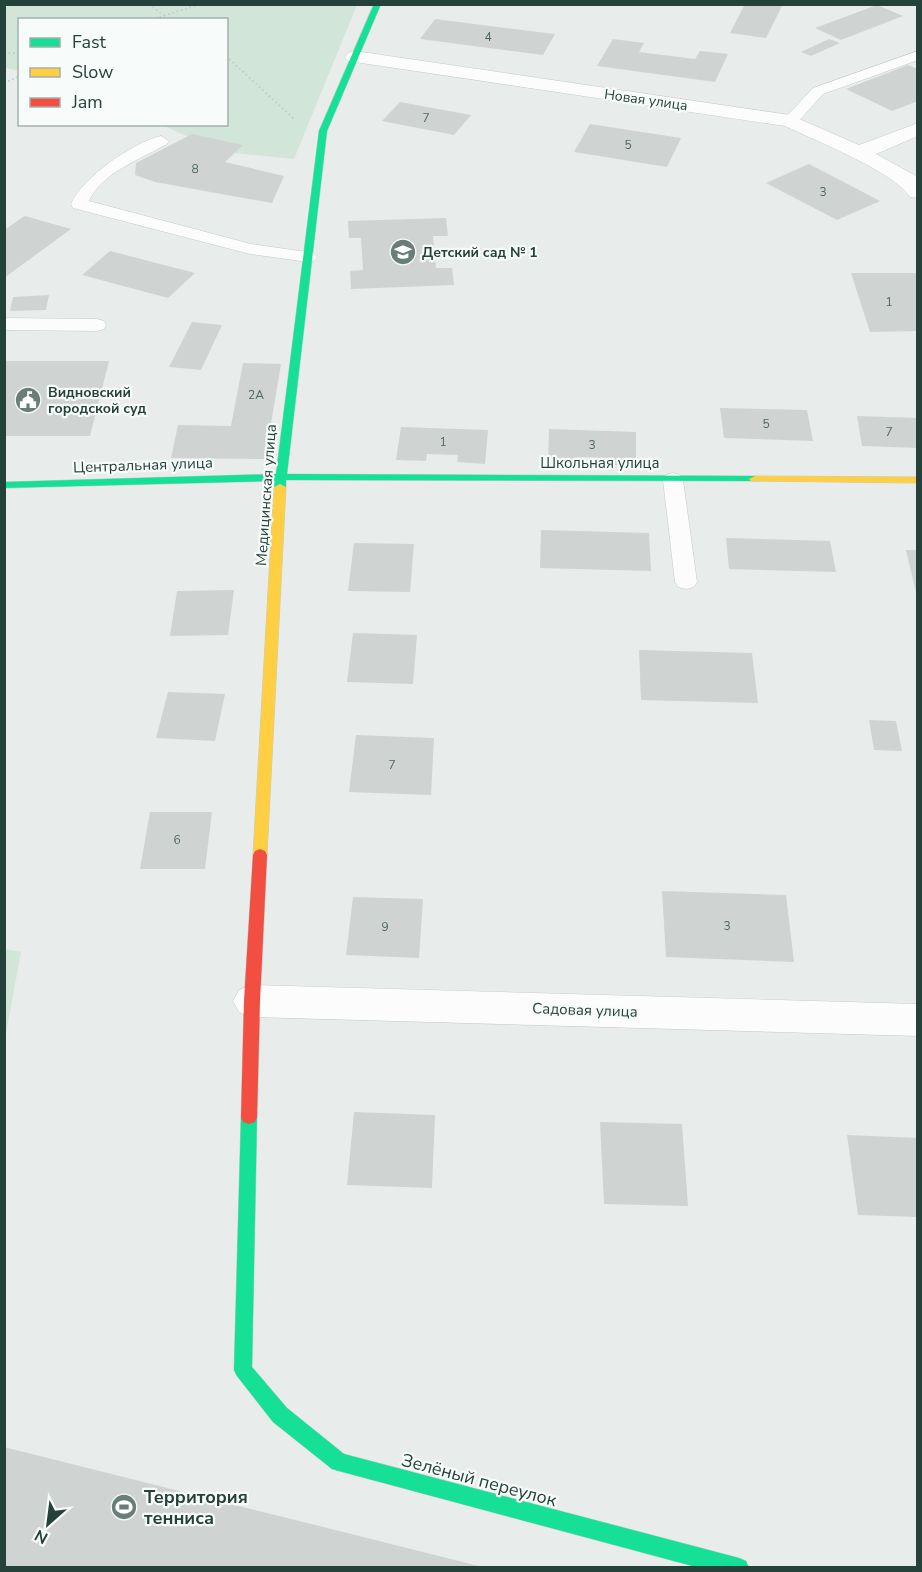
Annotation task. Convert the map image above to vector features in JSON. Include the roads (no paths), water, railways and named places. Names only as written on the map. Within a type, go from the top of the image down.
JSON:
[{"type":"street","name":"Медицинская улица","points":[[243,1370],[252,1000],[281,477],[323,130],[378,4]]},
{"type":"street","name":"Новая улица","points":[[355,57],[790,121],[860,153],[913,183],[918,192]]},
{"type":"street","points":[[860,153],[918,129]]},
{"type":"street","name":"Школьная улица","points":[[281,477],[918,480]]},
{"type":"street","name":"Центральная улица","points":[[4,485],[281,477]]},
{"type":"street","name":"Садовая улица","points":[[252,1000],[918,1020]]},
{"type":"street","name":"Зелёный переулок","points":[[243,1370],[280,1415],[339,1462],[739,1568]]},
{"type":"lane","points":[[790,121],[818,91],[918,55]]},
{"type":"lane","points":[[161,141],[117,165],[82,193],[79,204],[250,249],[308,257]]},
{"type":"lane","points":[[4,324],[97,325]]},
{"type":"lane","points":[[673,480],[687,582]]},
{"type":"place","name":"Детский сад № 1","points":[[403,252]]},
{"type":"place","name":"Видновский городской суд","points":[[28,400]]},
{"type":"place","name":"Территория тенниса","points":[[124,1507]]}]
